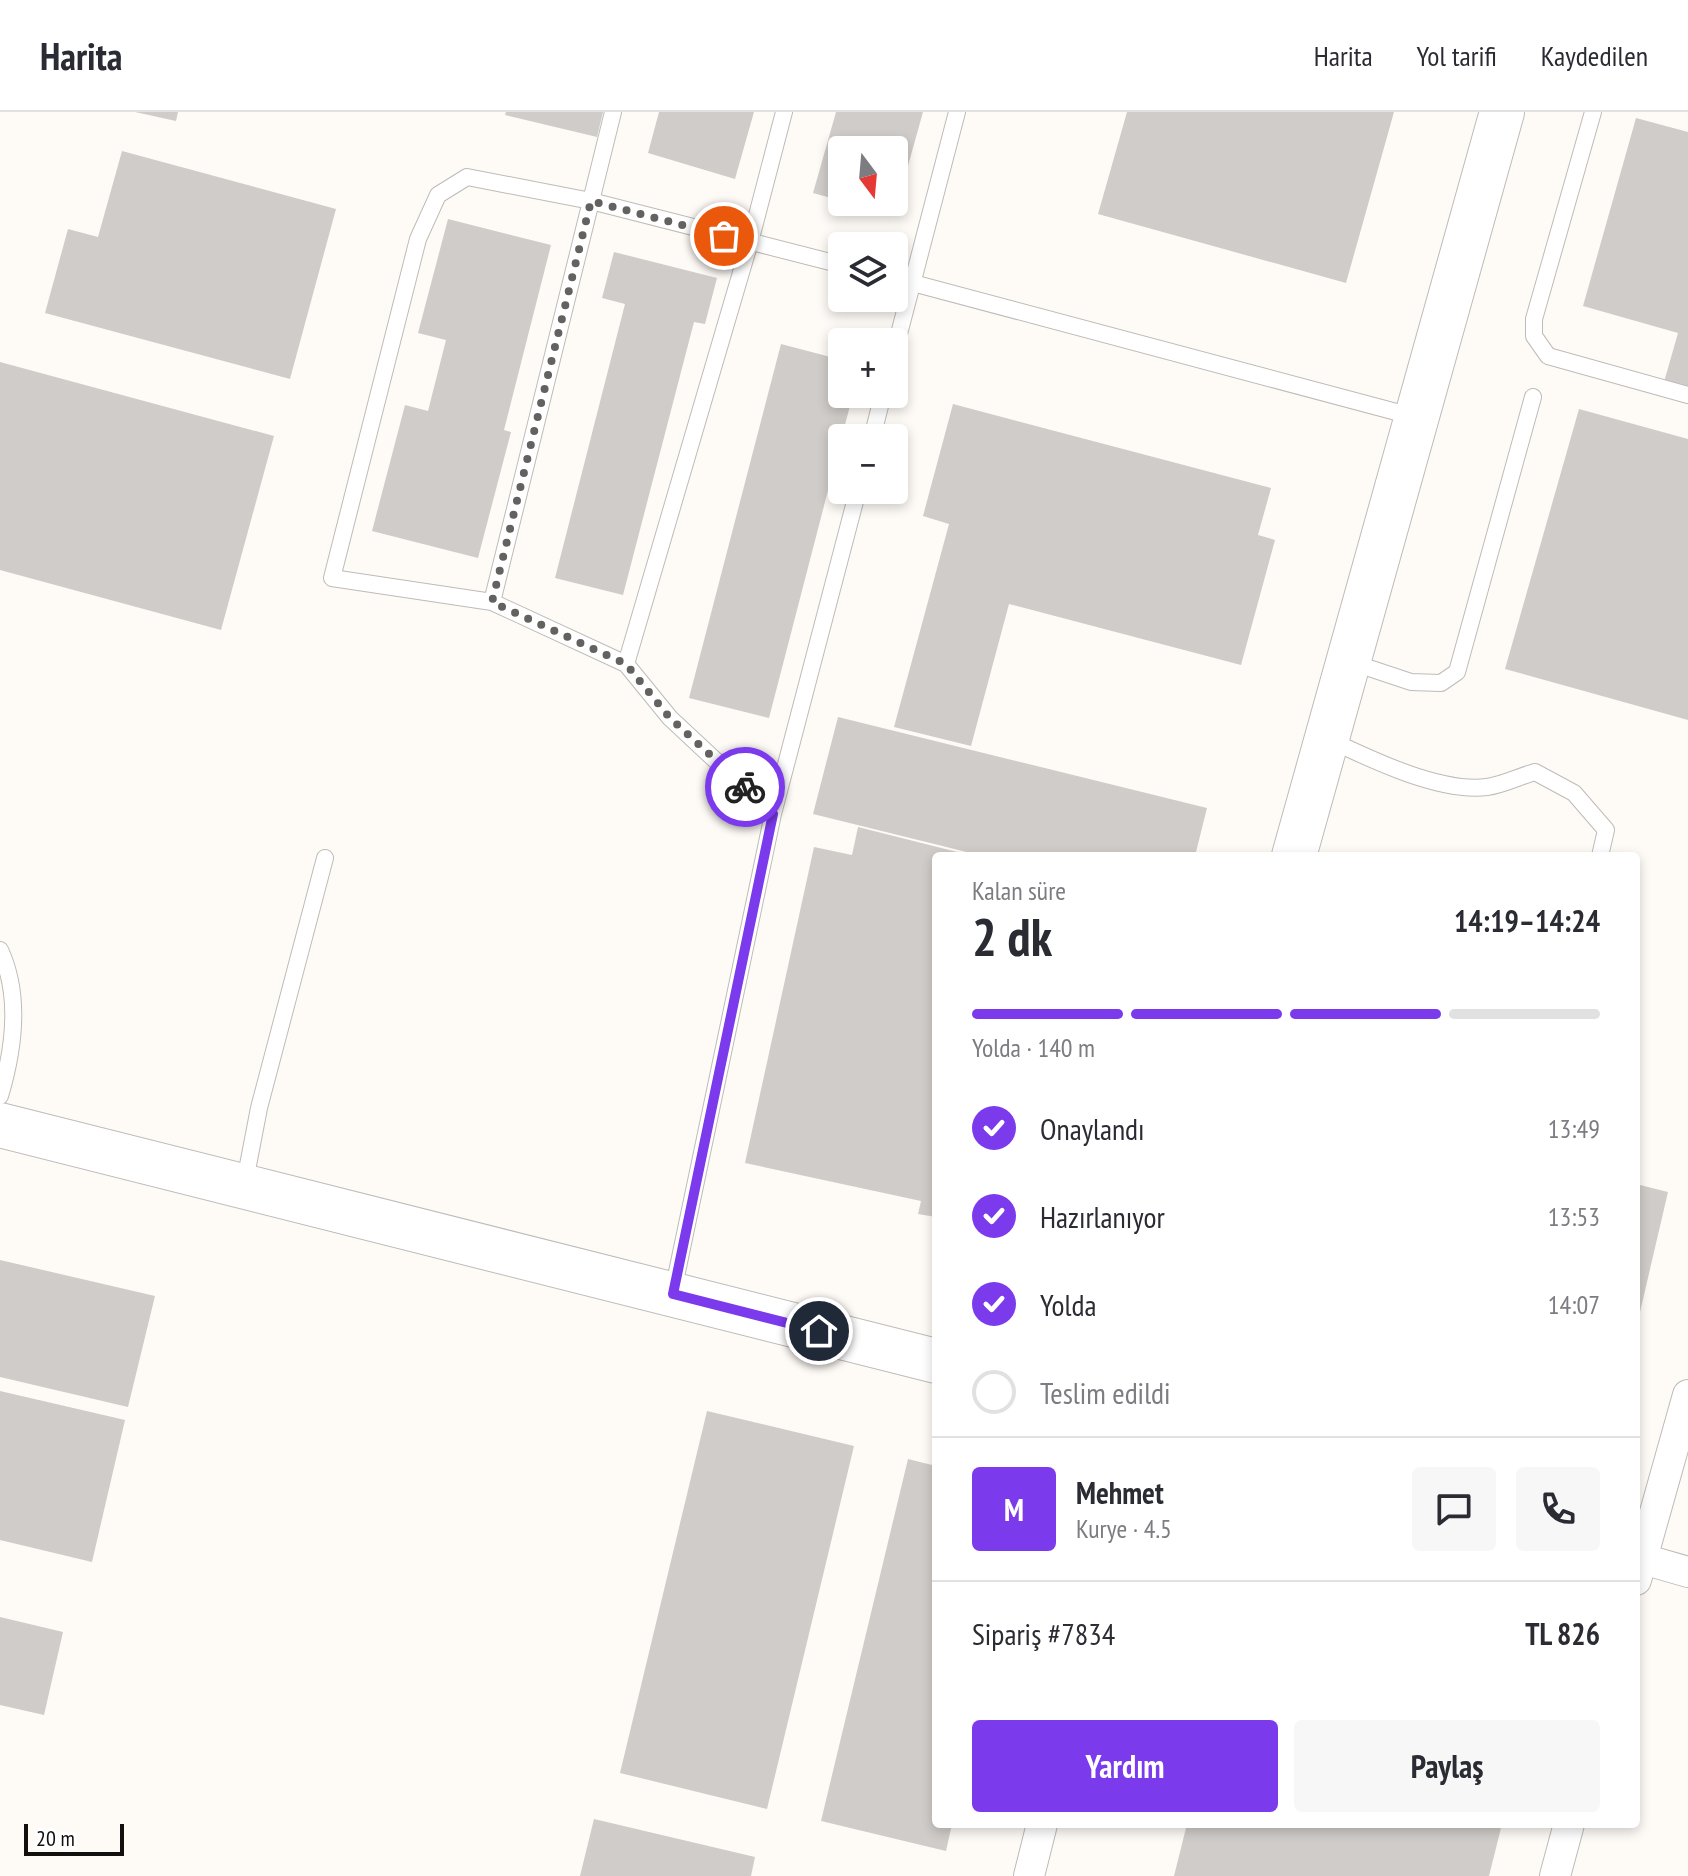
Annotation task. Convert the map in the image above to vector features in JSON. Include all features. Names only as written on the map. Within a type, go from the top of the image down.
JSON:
[{"type":"street","points":[[1295,852],[1502,112]]},
{"type":"street","points":[[0,1125],[932,1360]]},
{"type":"street","points":[[1640,1558],[1688,1395]]},
{"type":"street","points":[[1640,1565],[1688,1572]]},
{"type":"street","points":[[1029,1876],[1041,1828]]},
{"type":"street","points":[[1555,1876],[1568,1828]]},
{"type":"lane","points":[[492,602],[613,112]]},
{"type":"lane","points":[[626,664],[750,242],[784,112]]},
{"type":"lane","points":[[900,328],[957,112]]},
{"type":"lane","points":[[1593,112],[1534,319],[1534,336],[1548,356],[1688,395]]},
{"type":"lane","points":[[773,814],[670,718],[626,664],[492,602],[332,578],[418,239],[438,195],[467,177],[591,201],[828,262]]},
{"type":"lane","points":[[908,282],[1417,418]]},
{"type":"lane","points":[[1349,661],[1411,682],[1441,683],[1457,672],[1533,397]]},
{"type":"lane","points":[[673,1294],[773,814],[854,504]]},
{"type":"lane","points":[[1327,739],[1379,763],[1439,783],[1487,787],[1535,772],[1574,793],[1606,830],[1601,852]]},
{"type":"lane","points":[[244,1186],[259,1108],[325,858]]},
{"type":"lane","points":[[0,950],[9,970],[15,1014],[0,1096]]},
{"type":"building","points":[[135,112],[178,112],[176,121]]},
{"type":"building","points":[[506,112],[603,112],[597,137],[505,115]]},
{"type":"building","points":[[659,112],[754,112],[735,179],[648,153]]},
{"type":"building","points":[[836,112],[923,112],[908,166],[908,136],[829,136]]},
{"type":"building","points":[[1127,112],[1394,112],[1346,283],[1098,214]]},
{"type":"building","points":[[1636,118],[1688,132],[1688,389],[1664,382],[1678,333],[1583,306]]},
{"type":"building","points":[[828,140],[828,197],[813,193]]},
{"type":"building","points":[[122,151],[336,209],[290,379],[45,313],[68,229],[98,237]]},
{"type":"building","points":[[448,219],[551,245],[504,430],[511,432],[478,558],[372,531],[405,405],[428,411],[446,340],[418,333]]},
{"type":"building","points":[[614,252],[717,278],[705,324],[694,322],[623,595],[555,578],[625,304],[602,298]]},
{"type":"building","points":[[781,344],[828,356],[828,408],[849,408],[845,424],[828,424],[828,490],[769,718],[689,698]]},
{"type":"building","points":[[0,362],[274,436],[221,630],[0,570]]},
{"type":"building","points":[[953,404],[1271,488],[1258,535],[1275,540],[1241,665],[1009,604],[971,746],[894,727],[949,524],[923,516]]},
{"type":"building","points":[[1579,409],[1688,439],[1688,720],[1505,669]]},
{"type":"building","points":[[838,717],[1207,808],[1196,852],[967,852],[813,814]]},
{"type":"building","points":[[858,827],[957,852],[932,852],[932,1216],[918,1214],[921,1201],[745,1163],[814,847],[852,855]]},
{"type":"building","points":[[1640,1185],[1668,1192],[1640,1312]]},
{"type":"building","points":[[0,1260],[155,1296],[128,1407],[0,1377]]},
{"type":"building","points":[[0,1391],[125,1420],[92,1562],[0,1540]]},
{"type":"building","points":[[707,1411],[854,1446],[767,1809],[620,1773]]},
{"type":"building","points":[[908,1459],[932,1465],[932,1828],[951,1828],[946,1851],[821,1821]]},
{"type":"building","points":[[0,1617],[63,1632],[44,1715],[0,1705]]},
{"type":"building","points":[[594,1819],[755,1857],[751,1876],[580,1876]]},
{"type":"building","points":[[1186,1828],[1501,1828],[1489,1876],[1174,1876]]},
{"type":"way so far","points":[[724,236],[591,201],[492,602],[626,664],[670,718],[745,787]]},
{"type":"route","points":[[745,787],[773,814],[673,1294],[819,1331]]}]
